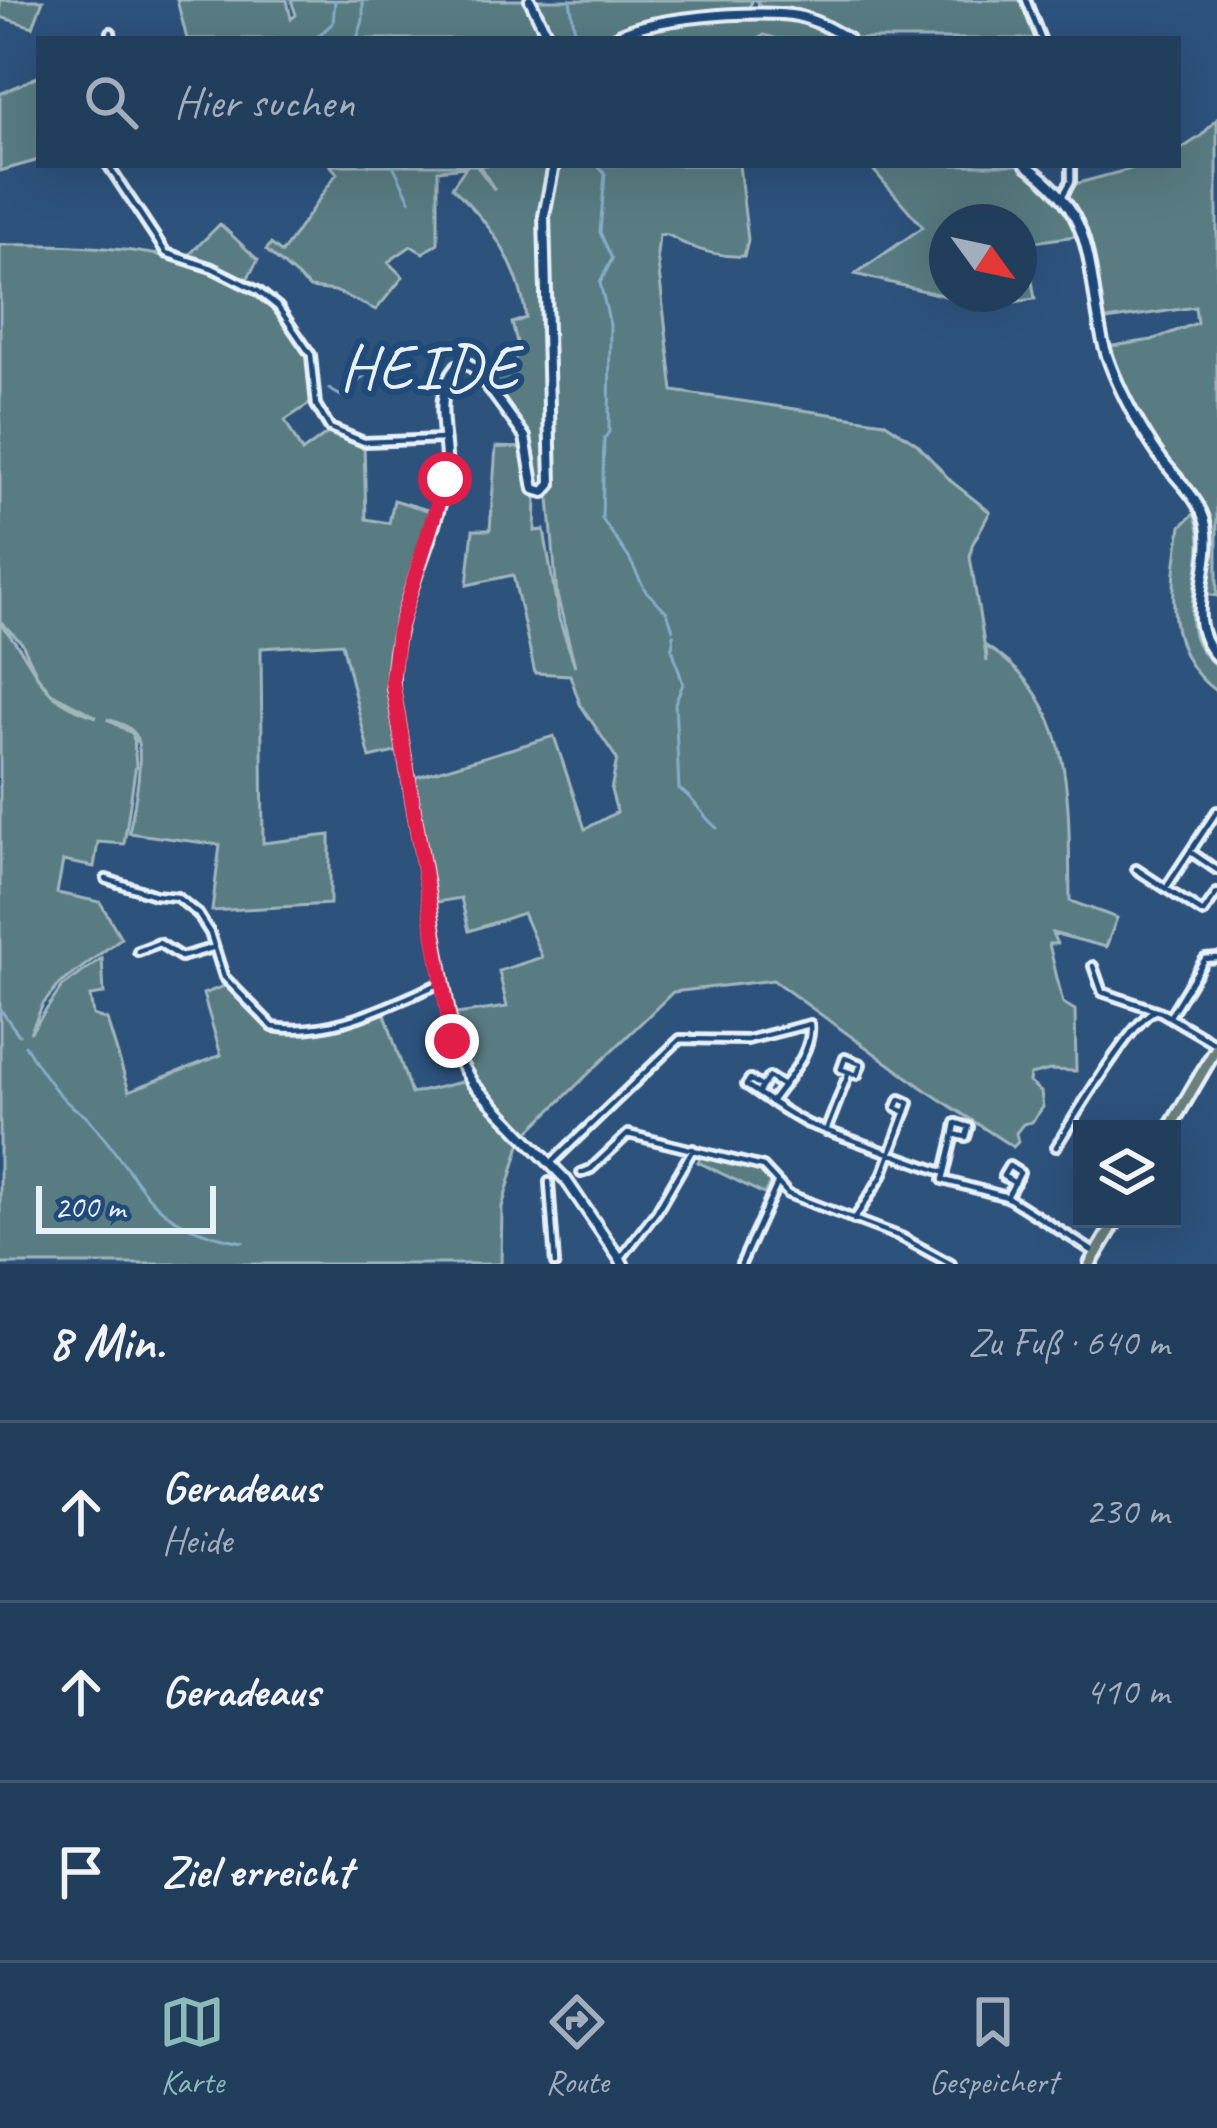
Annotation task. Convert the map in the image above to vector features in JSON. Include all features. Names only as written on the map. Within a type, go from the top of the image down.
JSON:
[{"type":"main road","points":[[530,0],[548,36]]},
{"type":"main road","points":[[617,36],[657,22],[756,9],[806,18],[842,36]]},
{"type":"main road","points":[[553,168],[544,216],[551,478],[545,492],[533,487],[527,442],[517,424],[477,370],[462,363],[451,373],[444,393],[444,486],[398,632],[392,680],[458,1061],[473,1084],[551,1163],[621,1261]]},
{"type":"main road","points":[[1029,168],[1062,197],[1085,234],[1102,339],[1127,402],[1159,457],[1202,513],[1205,550],[1199,622],[1205,643],[1217,657]]},
{"type":"main road","points":[[1174,1120],[1217,1046]]},
{"type":"main road","points":[[1093,1259],[1112,1228]]},
{"type":"street","points":[[1026,0],[1040,36]]},
{"type":"street","points":[[110,168],[166,253],[212,268],[258,291],[278,307],[311,355],[316,405],[330,428],[364,442],[443,439]]},
{"type":"street","points":[[1062,197],[1072,178],[1071,168]]},
{"type":"street","points":[[1168,885],[1216,813]]},
{"type":"street","points":[[1190,852],[1217,870]]},
{"type":"street","points":[[1136,869],[1203,913],[1217,893]]},
{"type":"street","points":[[106,879],[155,896],[179,898],[202,918],[224,977],[273,1028],[303,1029],[365,1015],[441,983]]},
{"type":"street","points":[[138,951],[159,944],[181,957],[212,948]]},
{"type":"street","points":[[1170,1016],[1204,959],[1217,958]]},
{"type":"street","points":[[1093,966],[1102,992],[1170,1016],[1217,1046]]},
{"type":"street","points":[[1056,1147],[1128,1035],[1147,1012],[1156,1010]]},
{"type":"street","points":[[551,1163],[680,1039],[747,1040],[810,1024],[812,1033],[802,1059],[771,1102]]},
{"type":"street","points":[[826,1130],[849,1072]]},
{"type":"street","points":[[783,1086],[770,1077],[760,1090],[796,1118],[945,1173]]},
{"type":"street","points":[[854,1220],[882,1176],[906,1112]]},
{"type":"street","points":[[581,1173],[626,1134],[694,1148],[763,1167],[792,1196],[901,1237],[951,1264]]},
{"type":"street","points":[[954,1134],[943,1180],[1007,1197],[1093,1259]]},
{"type":"street","points":[[621,1261],[694,1148]]},
{"type":"street","points":[[549,1182],[555,1264]]},
{"type":"street","points":[[1007,1197],[1015,1183]]},
{"type":"street","points":[[741,1264],[777,1184]]},
{"type":"green space","points":[[0,0],[43,0],[33,27],[0,17]]},
{"type":"green space","points":[[177,0],[287,0],[291,19],[296,15],[291,0],[526,0],[544,36],[538,31],[520,36],[186,36]]},
{"type":"green space","points":[[534,0],[753,0],[745,14],[696,19],[770,18],[803,23],[836,36],[764,35],[552,36]]},
{"type":"green space","points":[[756,0],[1024,0],[1039,36],[844,36],[831,28],[762,10]]},
{"type":"green space","points":[[36,77],[36,161],[0,171],[0,94]]},
{"type":"green space","points":[[1217,119],[1217,596],[1205,594],[1211,549],[1203,512],[1128,401],[1106,347],[1152,340],[1197,323],[1195,307],[1100,321],[1083,235],[1037,241],[1037,204],[929,204],[929,292],[855,274],[923,227],[872,168],[1023,168],[1063,197],[1071,185],[1134,168],[1181,168],[1181,149]]},
{"type":"green space","points":[[333,168],[457,168],[438,170],[438,243],[423,253],[411,246],[388,262],[403,277],[376,310],[335,291],[310,288],[266,250],[271,244],[282,253],[337,173]]},
{"type":"green space","points":[[465,168],[478,168],[495,190],[481,168],[739,168],[748,240],[744,256],[706,252],[659,235],[657,255],[673,391],[884,422],[917,444],[952,482],[990,512],[970,557],[987,662],[986,646],[1016,669],[1038,696],[1052,726],[1067,793],[1070,901],[1117,918],[1106,947],[1052,933],[1057,944],[1049,944],[1063,1003],[1075,1010],[1076,1071],[1030,1075],[1029,1082],[1041,1092],[1043,1107],[1016,1133],[1018,1142],[1013,1147],[773,980],[673,992],[526,1134],[478,1080],[462,1053],[449,1015],[507,1007],[499,971],[542,957],[523,913],[469,931],[461,898],[431,903],[410,779],[554,736],[585,829],[617,812],[611,790],[617,759],[580,704],[570,675],[535,673],[513,575],[467,585],[473,530],[490,530],[496,447],[525,448],[529,486],[536,499],[535,531],[544,530],[559,619],[575,666],[557,595],[549,498],[556,486],[552,437],[545,487],[539,487],[527,436],[490,376],[512,366],[519,350],[512,323],[526,318],[522,298],[501,246],[452,187]]},
{"type":"green space","points":[[220,224],[258,260],[246,281],[213,268],[278,308],[309,355],[314,401],[285,420],[302,452],[332,430],[364,443],[366,519],[389,523],[394,500],[434,512],[401,615],[390,681],[399,751],[370,758],[342,643],[261,648],[263,843],[330,835],[330,904],[212,911],[220,845],[129,833],[138,782],[138,742],[134,733],[129,728],[107,719],[133,734],[136,764],[124,844],[98,842],[94,867],[63,861],[57,893],[100,902],[121,938],[59,985],[43,1004],[30,1033],[62,987],[102,958],[104,994],[90,996],[93,1015],[107,1020],[129,1091],[221,1055],[203,994],[227,985],[274,1031],[301,1031],[384,1011],[411,1094],[466,1081],[522,1138],[502,1207],[501,1264],[0,1264],[0,624],[13,639],[39,679],[49,691],[22,643],[0,621],[0,245],[105,248],[208,266],[187,257]],"holes":[[[53,694],[97,717],[75,709]]]},
{"type":"green space","points":[[1194,514],[1200,553],[1193,633],[1217,666],[1217,692],[1186,658],[1175,617],[1181,526]]},
{"type":"green space","points":[[703,1153],[759,1169],[770,1183],[764,1194],[698,1162]]},
{"type":"waterway","points":[[318,36],[333,23],[335,0]]},
{"type":"waterway","points":[[358,36],[363,0]]},
{"type":"waterway","points":[[570,0],[576,36]]},
{"type":"waterway","points":[[394,168],[410,200]]},
{"type":"waterway","points":[[600,168],[605,174],[600,232],[612,259],[600,283],[610,325],[602,519],[645,590],[667,612],[673,630]]},
{"type":"waterway","points":[[329,389],[341,396],[374,367]]},
{"type":"waterway","points":[[674,635],[672,648],[683,684],[675,703],[679,789],[717,828]]},
{"type":"waterway","points":[[0,1009],[19,1035]]},
{"type":"waterway","points":[[25,1045],[57,1091],[88,1118],[151,1200],[185,1225],[243,1242]]},
{"type":"district","name":"HEIDE","points":[[430,366]]},
{"type":"route","points":[[445,479],[398,632],[392,680],[452,1041]]}]
